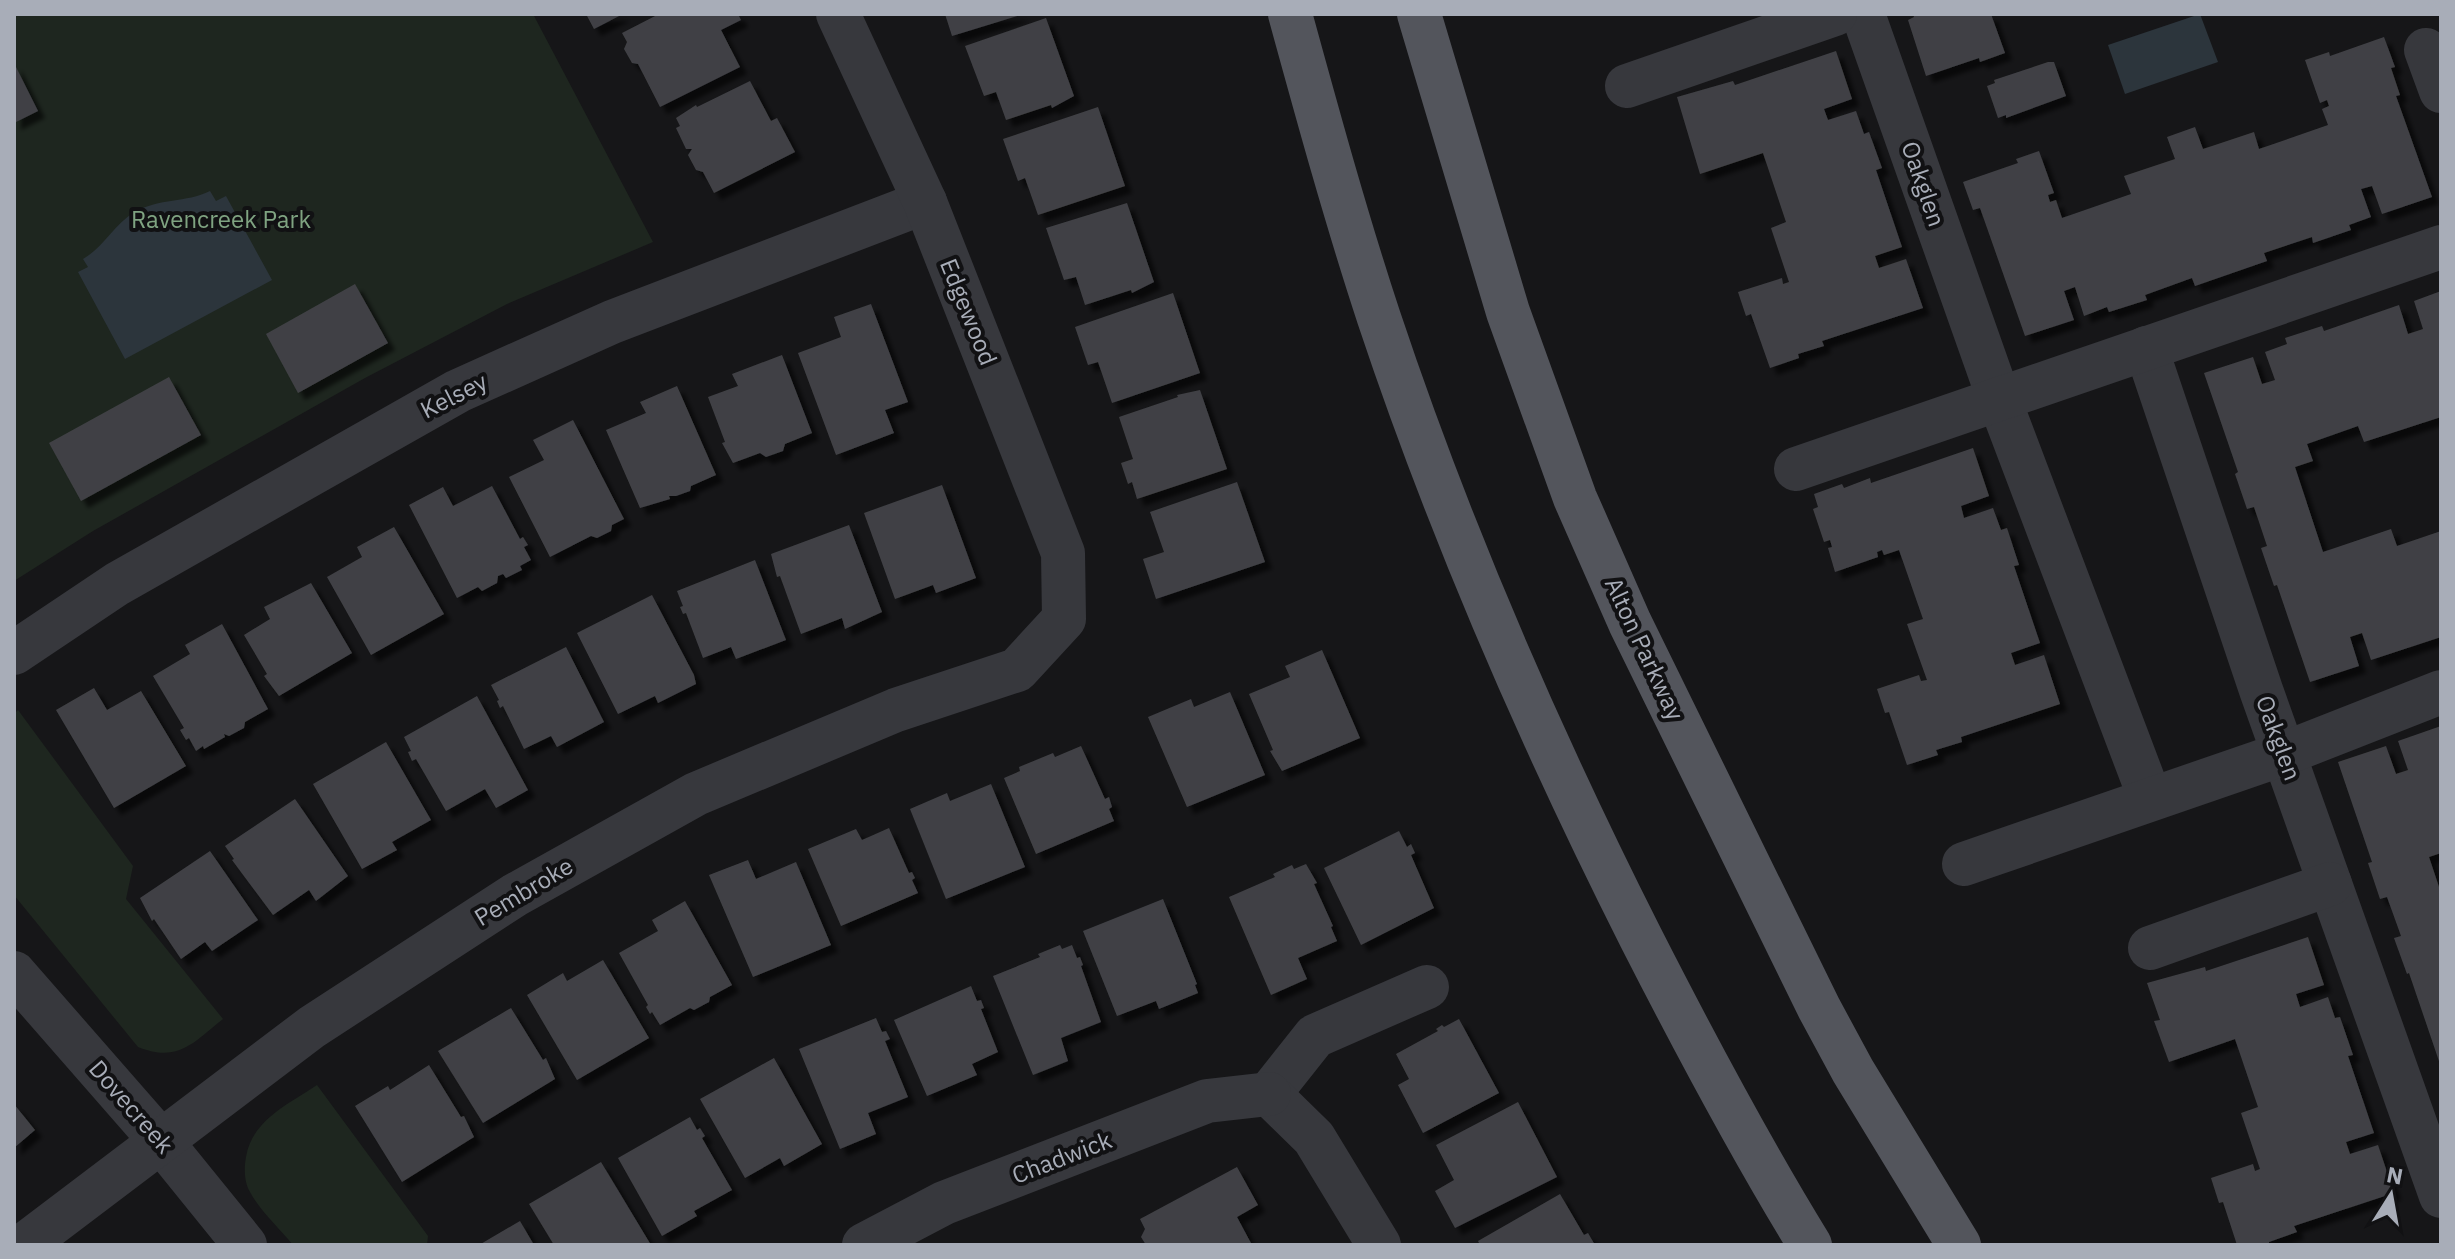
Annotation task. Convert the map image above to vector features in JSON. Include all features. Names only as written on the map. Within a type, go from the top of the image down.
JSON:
[{"type":"main road","points":[[1290,14],[1379,317],[1454,523],[1526,698],[1604,865],[1678,1011],[1810,1245]]},
{"type":"main road","name":"Alton Parkway","points":[[1419,14],[1508,312],[1575,498],[1624,609],[1819,1008],[1853,1071],[1959,1245]]},
{"type":"street","name":"Edgewood","points":[[838,14],[925,202],[1063,553],[1064,619]]},
{"type":"street","points":[[1627,86],[1835,14]]},
{"type":"street","name":"Oakglen","points":[[1863,14],[1999,399],[2150,798]]},
{"type":"street","points":[[2426,50],[2441,91]]},
{"type":"street","name":"Kelsey","points":[[14,653],[117,584],[458,391],[612,322],[925,202]]},
{"type":"street","points":[[1796,469],[2441,247]]},
{"type":"street","name":"Oakglen","points":[[2146,348],[2330,884],[2429,1123],[2441,1196]]},
{"type":"street","name":"Pembroke","points":[[24,1245],[312,1027],[515,895],[696,794],[896,710],[1017,670],[1064,619]]},
{"type":"street","points":[[1964,864],[2283,754],[2441,692]]},
{"type":"street","points":[[2150,948],[2330,884]]},
{"type":"street","name":"Dovecreek","points":[[14,973],[160,1140],[245,1245]]},
{"type":"street","points":[[1379,1245],[1314,1138],[1269,1094],[1315,1036],[1427,987]]},
{"type":"street","name":"Chadwick","points":[[864,1245],[944,1203],[1207,1101],[1269,1094]]},
{"type":"green space","name":"Ravencreek Park","points":[[14,14],[533,14],[653,242],[507,304],[365,378],[93,531],[14,581]]},
{"type":"green space","points":[[18,710],[133,866],[126,899],[223,1019],[184,1048],[164,1053],[138,1047],[14,895],[14,714]]},
{"type":"green space","points":[[317,1085],[428,1236],[427,1245],[293,1245],[254,1199],[245,1170],[246,1157],[256,1133],[273,1114]]},
{"type":"shaded area","points":[[2200,14],[2218,62],[2125,94],[2108,45]]},
{"type":"shaded area","points":[[210,191],[216,201],[226,196],[272,280],[125,359],[78,272],[88,267],[83,259],[135,212],[153,204]]},
{"type":"building","points":[[586,14],[623,14],[594,29]]},
{"type":"building","points":[[659,14],[738,14],[741,20],[721,30],[740,67],[660,107],[638,64],[632,63],[624,49],[627,42],[622,33]]},
{"type":"building","points":[[945,14],[1024,14],[952,36]]},
{"type":"building","points":[[1913,14],[1991,14],[2005,53],[1980,62],[1979,58],[1926,76],[1908,20],[1914,17]]},
{"type":"building","points":[[1046,18],[1074,96],[1052,108],[1051,105],[1006,120],[996,92],[984,96],[965,46]]},
{"type":"building","points":[[2384,37],[2395,67],[2391,68],[2400,95],[2396,96],[2432,197],[2382,214],[2372,186],[2361,189],[2371,217],[2349,225],[2351,230],[2313,243],[2312,237],[2264,253],[2267,261],[2195,286],[2192,278],[2145,295],[2147,300],[2109,312],[2107,307],[2084,316],[2075,287],[2064,291],[2074,320],[2025,336],[1980,208],[1973,210],[1963,182],[2018,163],[2016,159],[2039,151],[2054,193],[2048,195],[2050,202],[2056,200],[2062,218],[2131,194],[2124,176],[2175,159],[2167,137],[2195,127],[2203,149],[2254,132],[2259,149],[2328,125],[2322,109],[2329,106],[2327,100],[2320,103],[2305,60],[2329,52],[2330,56]]},
{"type":"building","points":[[1836,51],[1852,99],[1824,109],[1828,120],[1856,111],[1864,134],[1869,132],[1882,168],[1876,170],[1902,247],[1875,256],[1879,268],[1906,259],[1923,308],[1822,341],[1824,346],[1798,354],[1799,358],[1770,368],[1751,314],[1746,316],[1738,292],[1782,278],[1783,284],[1789,282],[1771,228],[1786,222],[1763,153],[1700,174],[1677,97],[1733,81],[1735,85]]},
{"type":"building","points":[[2054,62],[2066,96],[2006,118],[2006,115],[1998,118],[1987,86],[1995,83],[1994,80]]},
{"type":"building","points":[[14,63],[38,111],[14,123]]},
{"type":"building","points":[[750,81],[771,121],[777,118],[795,152],[714,193],[703,172],[696,170],[688,155],[692,149],[686,149],[676,128],[680,126],[676,118],[696,105]]},
{"type":"building","points":[[1098,107],[1125,186],[1038,215],[1025,178],[1018,181],[1003,139]]},
{"type":"building","points":[[1127,203],[1154,282],[1132,293],[1131,290],[1085,305],[1076,277],[1064,280],[1046,228]]},
{"type":"building","points":[[355,284],[388,343],[298,393],[266,334]]},
{"type":"building","points":[[2441,291],[2441,417],[2364,442],[2358,426],[2307,444],[2313,461],[2295,467],[2323,552],[2391,529],[2397,546],[2441,531],[2441,637],[2371,660],[2362,633],[2350,637],[2359,666],[2310,682],[2261,548],[2267,546],[2254,507],[2247,509],[2235,474],[2238,472],[2204,373],[2253,357],[2262,384],[2275,380],[2265,352],[2287,344],[2285,338],[2322,326],[2324,331],[2399,305],[2408,334],[2423,329],[2414,301]]},
{"type":"building","points":[[1173,293],[1200,373],[1112,403],[1098,362],[1088,365],[1075,327]]},
{"type":"building","points":[[871,304],[908,402],[885,410],[894,433],[836,455],[798,353],[841,337],[834,317]]},
{"type":"building","points":[[782,355],[812,433],[785,444],[783,451],[766,457],[760,453],[733,463],[722,443],[725,442],[708,397],[738,386],[732,374]]},
{"type":"building","points":[[169,377],[201,435],[81,501],[49,443]]},
{"type":"building","points":[[677,386],[716,475],[691,486],[690,491],[640,508],[606,430],[646,413],[640,402]]},
{"type":"building","points":[[1200,390],[1227,469],[1137,499],[1121,463],[1133,459],[1119,417],[1177,395]]},
{"type":"building","points":[[573,420],[624,519],[612,525],[611,531],[597,538],[591,536],[550,557],[509,477],[544,460],[533,440]]},
{"type":"building","points":[[1973,448],[1989,496],[1961,506],[1964,518],[1993,508],[2001,530],[2007,528],[2019,565],[2014,566],[2040,643],[2011,653],[2015,665],[2044,655],[2060,704],[1961,737],[1962,742],[1936,750],[1938,755],[1907,765],[1889,712],[1885,713],[1877,689],[1919,675],[1921,681],[1927,680],[1907,624],[1923,619],[1899,550],[1884,555],[1882,550],[1877,552],[1878,557],[1835,572],[1828,548],[1832,547],[1830,540],[1824,542],[1813,509],[1818,507],[1814,494],[1842,484],[1844,488],[1870,478],[1871,483]]},
{"type":"building","points":[[1237,482],[1265,562],[1156,599],[1143,559],[1164,552],[1150,512]]},
{"type":"building","points":[[942,485],[976,578],[936,593],[933,585],[895,599],[864,513]]},
{"type":"building","points":[[492,486],[520,539],[523,537],[528,545],[524,547],[531,560],[520,566],[522,570],[506,578],[503,574],[498,576],[497,583],[482,591],[478,587],[457,598],[409,505],[443,487],[453,506]]},
{"type":"building","points":[[849,525],[882,612],[845,629],[842,618],[801,634],[780,576],[777,577],[771,554]]},
{"type":"building","points":[[394,527],[444,614],[371,655],[327,577],[362,557],[357,547]]},
{"type":"building","points":[[755,560],[786,640],[736,659],[731,647],[703,658],[686,613],[683,614],[680,607],[683,606],[677,591]]},
{"type":"building","points":[[311,583],[352,653],[279,696],[264,676],[267,674],[244,635],[270,619],[264,607]]},
{"type":"building","points":[[652,595],[696,684],[658,703],[655,696],[618,714],[577,633]]},
{"type":"building","points":[[222,624],[268,709],[245,722],[244,728],[229,736],[224,734],[225,737],[196,751],[180,730],[184,728],[153,676],[190,654],[185,645]]},
{"type":"building","points":[[566,647],[604,722],[557,747],[551,736],[524,749],[503,706],[500,708],[491,685]]},
{"type":"building","points":[[1322,650],[1360,738],[1282,771],[1270,751],[1273,750],[1249,694],[1290,677],[1285,666]]},
{"type":"building","points":[[94,688],[107,710],[141,691],[186,766],[114,808],[56,710]]},
{"type":"building","points":[[1230,692],[1265,775],[1187,807],[1148,717],[1191,699],[1194,707]]},
{"type":"building","points":[[477,696],[528,790],[496,808],[485,789],[446,811],[416,759],[412,761],[404,737]]},
{"type":"building","points":[[2441,726],[2441,853],[2429,857],[2441,893],[2440,1064],[2394,938],[2401,936],[2387,897],[2380,899],[2368,863],[2372,862],[2338,762],[2386,746],[2396,774],[2408,770],[2398,741]]},
{"type":"building","points":[[386,742],[431,820],[392,842],[397,850],[362,869],[313,784]]},
{"type":"building","points":[[1081,746],[1105,799],[1109,797],[1112,807],[1109,809],[1114,821],[1036,854],[1004,778],[1020,771],[1019,767]]},
{"type":"building","points":[[991,784],[1025,867],[946,899],[910,809],[947,793],[950,801]]},
{"type":"building","points":[[295,799],[348,876],[316,901],[309,890],[273,915],[225,846]]},
{"type":"building","points":[[889,828],[909,873],[912,872],[915,878],[912,880],[918,893],[841,926],[808,849],[856,829],[862,840]]},
{"type":"building","points":[[1399,831],[1407,847],[1411,844],[1415,853],[1411,855],[1434,908],[1361,945],[1324,868]]},
{"type":"building","points":[[210,851],[258,920],[212,951],[205,942],[181,959],[154,919],[152,921],[140,898]]},
{"type":"building","points":[[748,860],[756,879],[796,862],[831,945],[753,977],[709,875]]},
{"type":"building","points":[[1306,864],[1317,883],[1314,884],[1337,941],[1298,958],[1307,979],[1271,995],[1229,897],[1275,877],[1273,874],[1292,865],[1294,869]]},
{"type":"building","points":[[1163,899],[1198,993],[1159,1009],[1156,1001],[1117,1016],[1083,931]]},
{"type":"building","points":[[685,901],[732,985],[710,997],[709,1002],[694,1010],[690,1008],[660,1025],[646,1007],[648,1005],[619,953],[658,931],[652,920]]},
{"type":"building","points":[[2308,937],[2324,985],[2296,994],[2300,1007],[2328,997],[2335,1018],[2340,1017],[2353,1055],[2348,1056],[2374,1133],[2346,1142],[2350,1154],[2378,1145],[2394,1193],[2294,1226],[2297,1232],[2269,1242],[2269,1245],[2237,1245],[2223,1202],[2219,1203],[2211,1178],[2253,1164],[2255,1171],[2260,1169],[2241,1113],[2258,1107],[2235,1039],[2169,1062],[2154,1021],[2160,1020],[2147,983],[2205,967],[2206,971]]},
{"type":"building","points":[[1060,945],[1062,949],[1072,945],[1077,958],[1080,957],[1101,1022],[1061,1038],[1068,1061],[1033,1075],[993,976],[1040,957],[1038,954]]},
{"type":"building","points":[[603,960],[649,1038],[577,1080],[527,995],[563,973],[567,981]]},
{"type":"building","points":[[971,986],[977,1001],[981,1000],[984,1008],[981,1009],[998,1052],[972,1064],[977,1075],[927,1096],[894,1020]]},
{"type":"building","points":[[511,1008],[543,1060],[546,1058],[555,1079],[483,1123],[438,1051]]},
{"type":"building","points":[[876,1018],[882,1032],[886,1031],[890,1039],[885,1041],[908,1097],[868,1113],[876,1134],[840,1149],[799,1049]]},
{"type":"building","points":[[1459,1019],[1499,1093],[1423,1133],[1398,1085],[1409,1079],[1396,1054],[1438,1031],[1436,1029],[1442,1025],[1444,1027]]},
{"type":"building","points":[[774,1058],[822,1144],[784,1166],[780,1158],[745,1178],[700,1099]]},
{"type":"building","points":[[429,1065],[461,1117],[464,1116],[474,1137],[402,1182],[355,1106],[388,1086],[390,1090]]},
{"type":"building","points":[[1518,1102],[1557,1177],[1455,1228],[1435,1191],[1454,1180],[1436,1145]]},
{"type":"building","points":[[14,1104],[35,1130],[14,1148]]},
{"type":"building","points":[[690,1117],[697,1130],[700,1128],[705,1136],[702,1138],[732,1190],[694,1211],[697,1216],[662,1236],[618,1158]]},
{"type":"building","points":[[601,1162],[651,1245],[554,1245],[529,1204]]},
{"type":"building","points":[[1237,1167],[1258,1205],[1237,1217],[1252,1245],[1146,1245],[1141,1237],[1145,1229],[1140,1219]]},
{"type":"building","points":[[1560,1194],[1584,1235],[1588,1233],[1595,1245],[1480,1245],[1478,1241]]},
{"type":"building","points":[[520,1221],[534,1245],[479,1245]]}]
